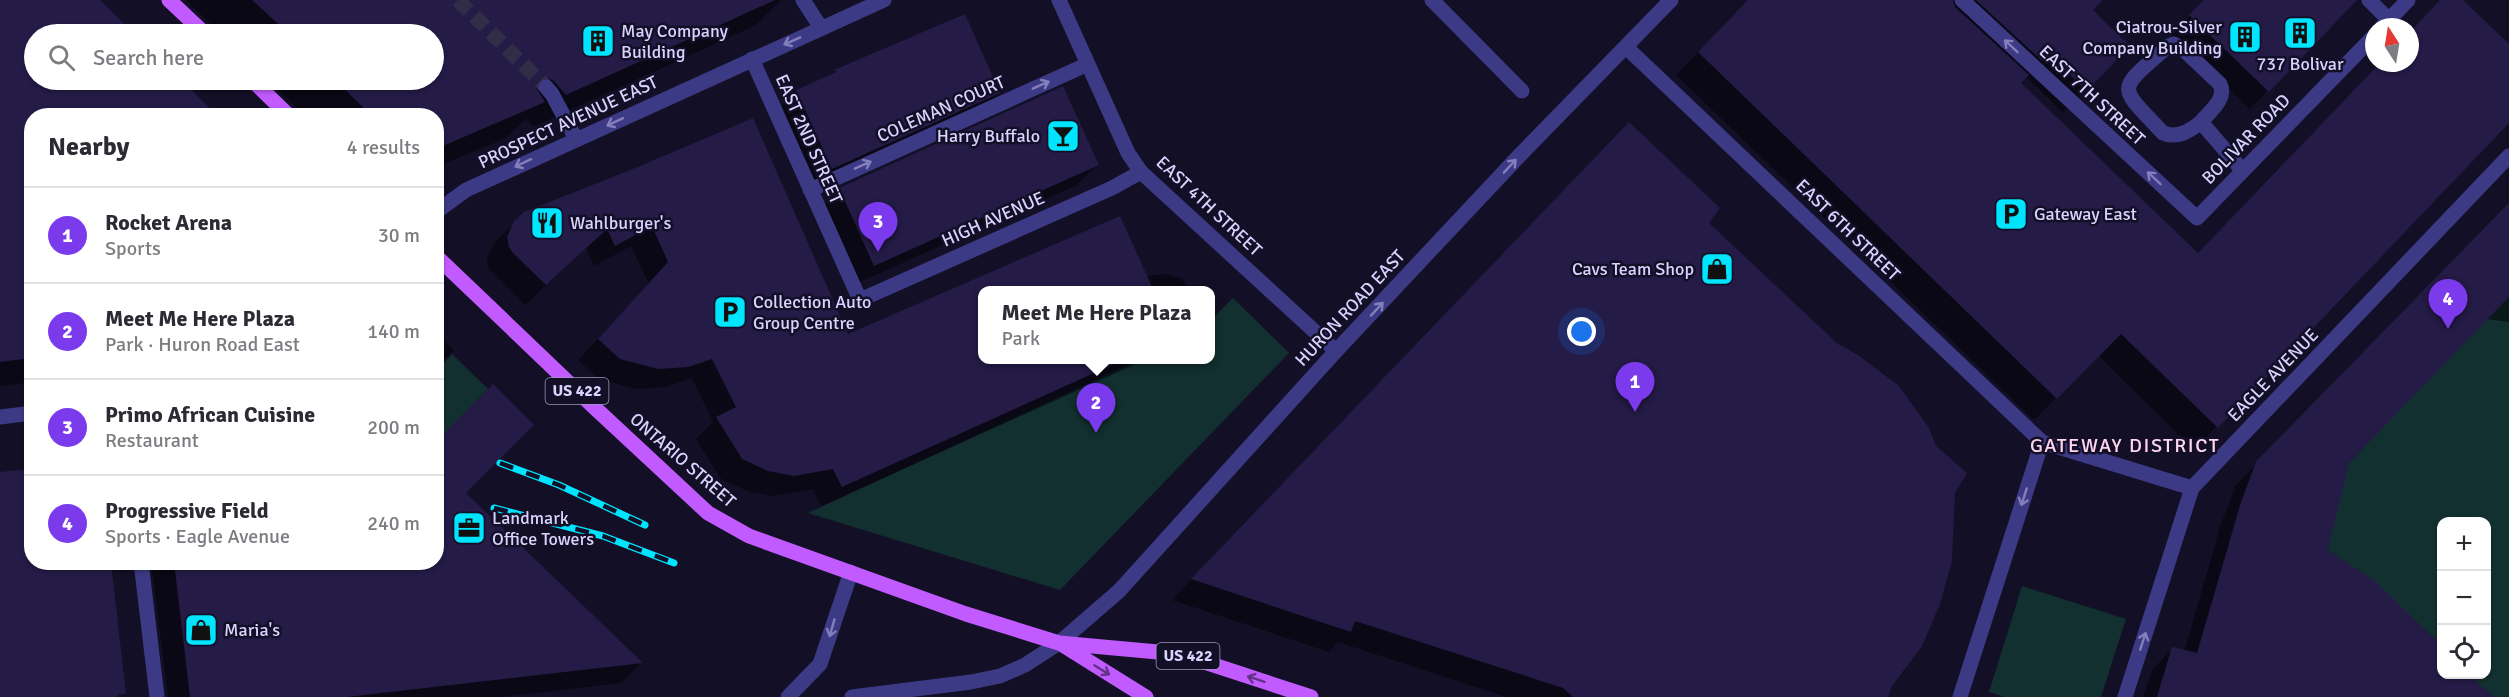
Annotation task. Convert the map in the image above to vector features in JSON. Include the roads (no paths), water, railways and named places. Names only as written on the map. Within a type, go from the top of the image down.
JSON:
[{"type":"main road","points":[[169,0],[194,24]]},
{"type":"main road","points":[[262,90],[281,108]]},
{"type":"main road","name":"ONTARIO STREET","points":[[444,264],[708,513],[749,536],[966,614],[1059,643],[1180,654],[1311,697]]},
{"type":"main road","name":"ONTARIO STREET","points":[[1059,643],[1146,697]]},
{"type":"street","points":[[803,0],[820,28]]},
{"type":"street","name":"PROSPECT AVENUE EAST","points":[[444,206],[466,190],[884,0]]},
{"type":"street","name":"EAST 4TH STREET","points":[[1059,0],[1128,153],[1142,172],[1336,351]]},
{"type":"street","points":[[1432,0],[1521,91]]},
{"type":"street","name":"HURON ROAD EAST","points":[[852,697],[971,682],[1000,676],[1025,665],[1059,643],[1119,591],[1336,351],[1671,0]]},
{"type":"street","name":"EAST 7TH STREET","points":[[1962,0],[2197,218]]},
{"type":"street","points":[[2368,0],[2382,18]]},
{"type":"street","points":[[2391,18],[2408,0]]},
{"type":"street","points":[[2174,44],[2183,49],[2222,88],[2222,97],[2201,122],[2179,135],[2170,136],[2163,133],[2129,97],[2127,88],[2130,80],[2167,47],[2174,44]]},
{"type":"street","name":"BOLIVAR ROAD","points":[[2197,218],[2365,45]]},
{"type":"street","name":"EAST 6TH STREET","points":[[1626,47],[2042,442],[2193,488]]},
{"type":"street","name":"EAST 2ND STREET","points":[[752,59],[860,300]]},
{"type":"street","name":"COLEMAN COURT","points":[[810,190],[1088,64]]},
{"type":"street","points":[[546,87],[576,139]]},
{"type":"street","points":[[2201,122],[2243,171]]},
{"type":"street","name":"EAGLE AVENUE","points":[[2125,697],[2193,488],[2509,156]]},
{"type":"street","name":"HIGH AVENUE","points":[[860,300],[1112,188],[1142,172]]},
{"type":"street","points":[[0,417],[24,415]]},
{"type":"street","points":[[1960,697],[2042,442]]},
{"type":"street","points":[[142,570],[157,697]]},
{"type":"street","points":[[788,697],[820,664],[851,572]]},
{"type":"tunnel","points":[[458,0],[546,87]]},
{"type":"railway","points":[[500,463],[559,485],[645,525]]},
{"type":"railway","points":[[494,508],[603,536],[674,563]]},
{"type":"place","name":"737 Bolivar","points":[[2300,33]]},
{"type":"place","name":"Ciatrou-Silver Company Building","points":[[2245,37]]},
{"type":"place","name":"May Company Building","points":[[598,41]]},
{"type":"place","name":"Harry Buffalo","points":[[1063,136]]},
{"type":"place","name":"Gateway East","points":[[2011,214]]},
{"type":"place","name":"Wahlburger's","points":[[547,223]]},
{"type":"place","name":"Primo African Cuisine","points":[[878,252]]},
{"type":"place","name":"Cavs Team Shop","points":[[1717,269]]},
{"type":"place","name":"Collection Auto Group Centre","points":[[730,312]]},
{"type":"place","name":"Progressive Field","points":[[2448,329]]},
{"type":"place","name":"Rocket Arena","points":[[1635,412]]},
{"type":"place","name":"Meet Me Here Plaza","points":[[1096,433]]},
{"type":"place","name":"Landmark Office Towers","points":[[469,528]]},
{"type":"place","name":"Maria's","points":[[201,630]]},
{"type":"district","name":"GATEWAY DISTRICT","points":[[2125,445]]}]
